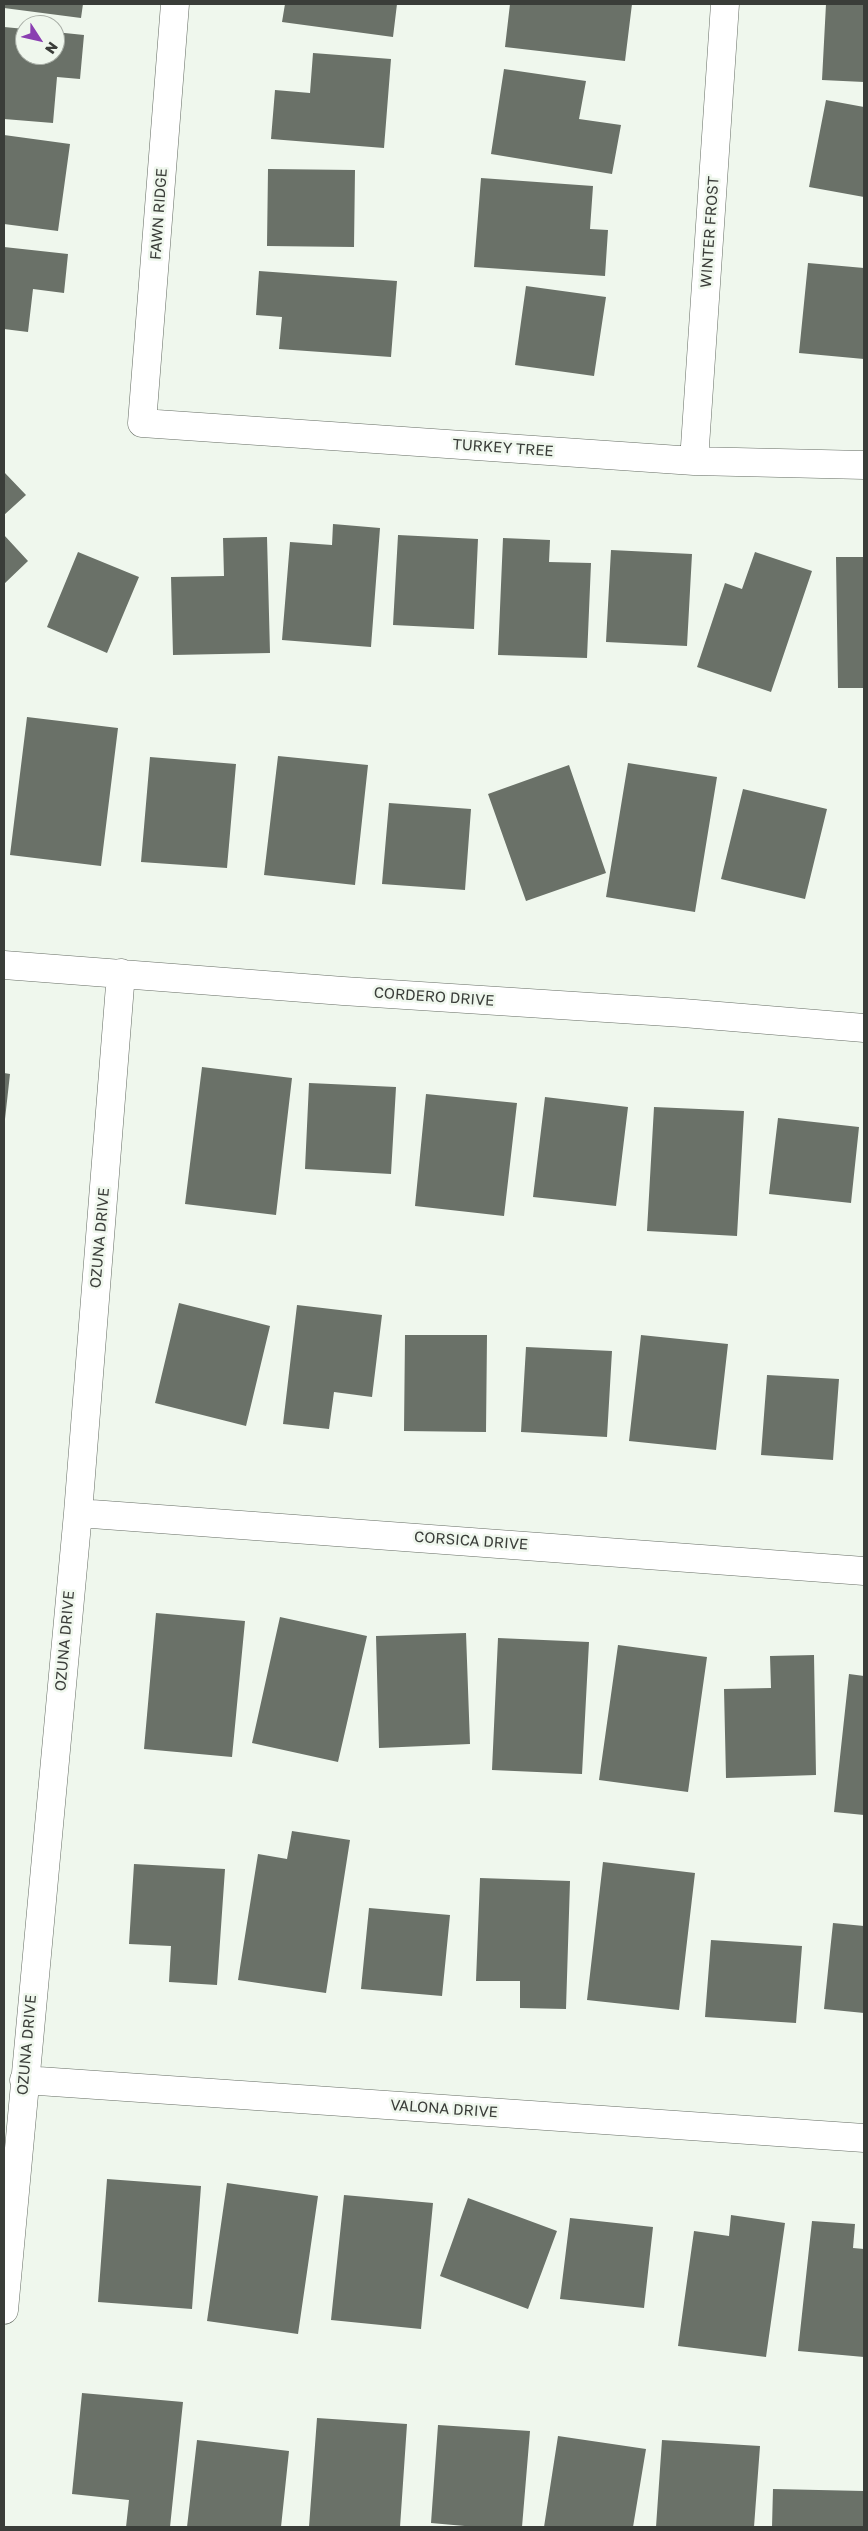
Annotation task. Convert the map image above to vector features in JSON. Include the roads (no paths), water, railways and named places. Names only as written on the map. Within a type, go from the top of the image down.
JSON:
[{"type":"street","name":"FAWN RIDGE","points":[[142,424],[175,4]]},
{"type":"street","name":"WINTER FROST","points":[[694,461],[725,4]]},
{"type":"street","name":"TURKEY TREE","points":[[142,424],[694,461],[864,465]]},
{"type":"street","name":"CORDERO DRIVE","points":[[4,964],[864,1028]]},
{"type":"street","name":"OZUNA DRIVE","points":[[4,2310],[78,1513],[121,973]]},
{"type":"street","name":"CORSICA DRIVE","points":[[78,1513],[799,1564],[864,1571]]},
{"type":"street","name":"VALONA DRIVE","points":[[24,2080],[864,2138]]}]
